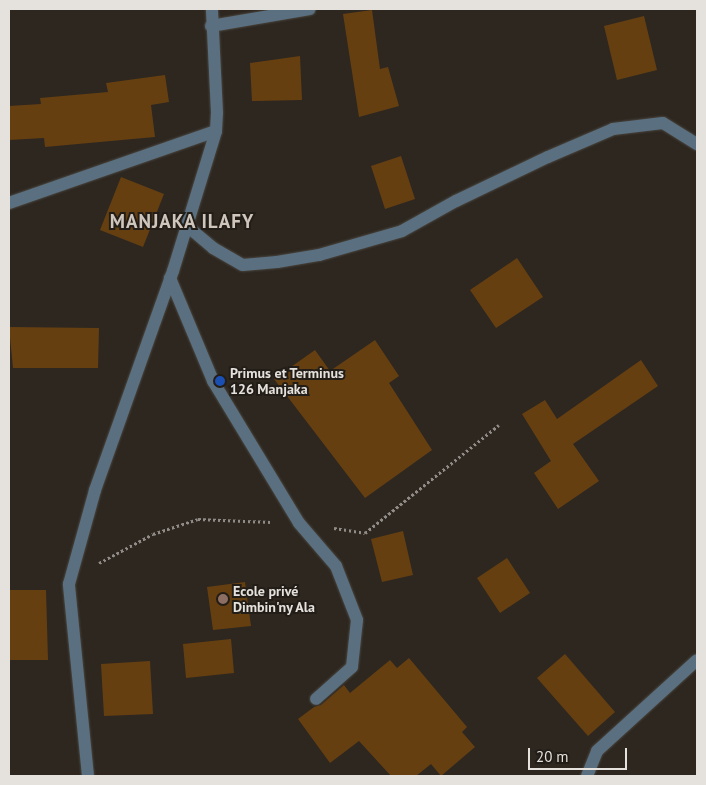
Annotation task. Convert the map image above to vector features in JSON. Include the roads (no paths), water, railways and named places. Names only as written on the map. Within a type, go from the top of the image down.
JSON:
[{"type":"street","points":[[88,776],[69,584],[95,490],[170,278],[216,131],[217,113],[211,26],[212,9]]},
{"type":"street","points":[[211,26],[310,9]]},
{"type":"street","points":[[187,226],[213,248],[243,264],[277,262],[319,255],[402,231],[456,201],[548,157],[613,129],[663,123],[697,144]]},
{"type":"street","points":[[9,203],[216,131]]},
{"type":"street","points":[[170,278],[213,382],[299,523],[336,566],[356,620],[352,667],[316,699]]},
{"type":"street","points":[[588,776],[597,751],[697,660]]},
{"type":"place","name":"Primus et Terminus 126 Manjaka","points":[[220,381]]},
{"type":"place","name":"Ecole privé Dimbin'ny Ala","points":[[223,599]]},
{"type":"district","name":"MANJAKA ILAFY","points":[[182,222]]}]
